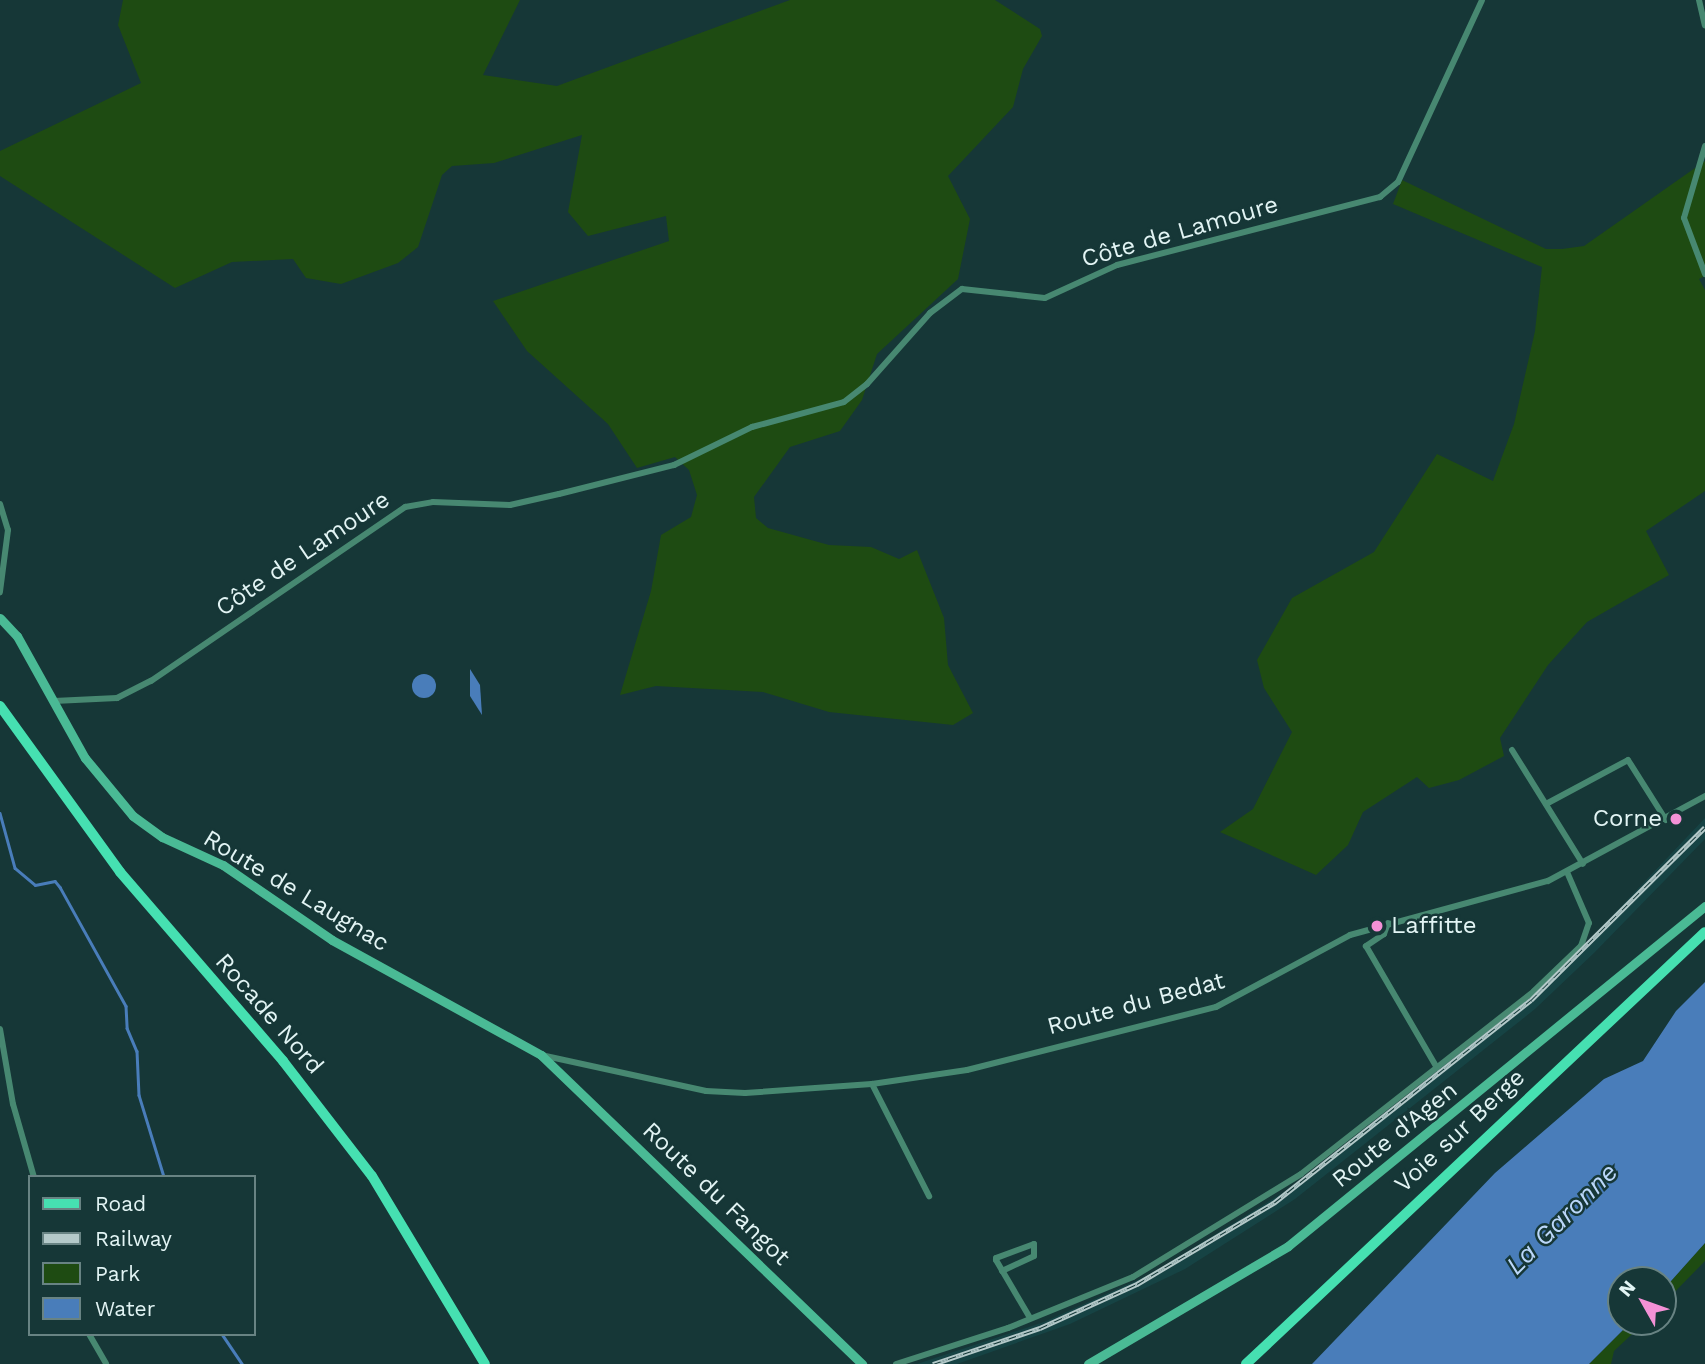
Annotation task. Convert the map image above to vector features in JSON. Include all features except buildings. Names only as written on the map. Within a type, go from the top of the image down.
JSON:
[{"type":"main road","name":"Rocade Nord","points":[[0,706],[120,872],[283,1061],[372,1175],[485,1364]]},
{"type":"main road","name":"Voie sur Berge","points":[[1246,1364],[1705,932]]},
{"type":"street","name":"Côte de Lamoure","points":[[54,701],[117,698],[151,681],[405,507],[433,502],[510,505],[559,494],[674,465],[752,427],[844,402],[867,384],[930,313],[962,289],[1045,299],[1117,265],[1390,190],[1482,0]]},
{"type":"street","points":[[1699,0],[1705,25]]},
{"type":"street","points":[[1705,146],[1684,218],[1705,274]]},
{"type":"street","points":[[0,504],[8,530],[0,592]]},
{"type":"street","name":"Route de Laugnac","points":[[0,618],[17,636],[85,758],[147,828],[223,865],[332,940],[541,1055]]},
{"type":"street","points":[[1512,750],[1583,864]]},
{"type":"street","points":[[1546,804],[1628,760],[1666,820]]},
{"type":"street","name":"Route du Bedat","points":[[541,1055],[706,1091],[872,1084],[967,1070],[1216,1007],[1322,948],[1388,923],[1527,890],[1583,864],[1705,796]]},
{"type":"street","points":[[895,1364],[1030,1318],[1133,1277],[1190,1247],[1301,1174],[1437,1068],[1581,946],[1589,929],[1586,912],[1567,872]]},
{"type":"street","name":"Route d'Agen","points":[[1088,1364],[1288,1246],[1705,906]]},
{"type":"street","points":[[1388,923],[1384,934],[1366,946],[1437,1068]]},
{"type":"street","points":[[0,1029],[13,1104],[33,1175]]},
{"type":"street","name":"Route du Fangot","points":[[541,1055],[862,1364]]},
{"type":"street","points":[[872,1084],[929,1196]]},
{"type":"street","points":[[1002,1271],[1034,1256],[1034,1244],[997,1256],[1002,1271],[1030,1318]]},
{"type":"street","points":[[90,1336],[106,1364]]},
{"type":"shaded area","points":[[1705,818],[1705,839],[1595,952],[1535,1009],[1295,1199],[1185,1269],[1070,1324],[957,1364],[917,1364],[1044,1322],[1151,1274],[1302,1181],[1558,973]]},
{"type":"green space","points":[[123,0],[520,0],[483,75],[557,86],[790,0],[995,0],[1040,29],[1042,36],[1023,69],[1013,107],[948,176],[970,219],[958,279],[877,354],[862,400],[840,431],[790,447],[754,497],[756,518],[768,528],[829,545],[871,547],[899,559],[917,550],[944,618],[948,665],[973,713],[953,725],[829,712],[763,692],[656,686],[620,695],[651,591],[661,535],[691,517],[697,495],[689,470],[675,457],[637,468],[608,424],[527,351],[493,301],[669,241],[666,216],[588,236],[568,212],[582,135],[494,163],[452,166],[442,175],[418,247],[398,263],[341,284],[306,278],[293,259],[232,262],[175,288],[0,176],[0,151],[141,83],[118,25]]},
{"type":"green space","points":[[1705,161],[1705,276],[1699,279],[1705,290],[1705,491],[1646,531],[1669,575],[1587,622],[1548,665],[1500,738],[1504,756],[1459,780],[1429,788],[1417,777],[1363,812],[1348,845],[1316,875],[1220,832],[1253,809],[1292,732],[1264,688],[1257,660],[1292,598],[1374,552],[1437,454],[1493,481],[1514,424],[1535,331],[1542,267],[1393,204],[1402,180],[1546,249],[1562,249],[1584,246]]},
{"type":"green space","points":[[1705,1243],[1705,1261],[1677,1290],[1677,1274]]},
{"type":"green space","points":[[1617,1336],[1630,1336],[1614,1351],[1611,1364],[1589,1364]]},
{"type":"water","points":[[470,669],[480,685],[482,715],[470,696]]},
{"type":"water","points":[[424,674],[432,678],[436,686],[432,694],[424,698],[416,694],[412,686],[416,678]]},
{"type":"water","name":"La Garonne","points":[[1705,982],[1705,1243],[1677,1274],[1677,1266],[1607,1266],[1607,1336],[1617,1336],[1589,1364],[1312,1364],[1495,1173],[1604,1079],[1643,1061],[1676,1011]]},
{"type":"waterway","points":[[0,813],[15,868],[35,885],[55,881],[60,887],[126,1006],[127,1028],[137,1051],[139,1095],[163,1175]]},
{"type":"waterway","points":[[223,1336],[242,1364]]},
{"type":"railway","points":[[933,1364],[1040,1328],[1137,1284],[1275,1202],[1531,1000],[1705,827]]},
{"type":"place","name":"Corne","points":[[1676,819]]},
{"type":"place","name":"Laffitte","points":[[1377,926]]}]
